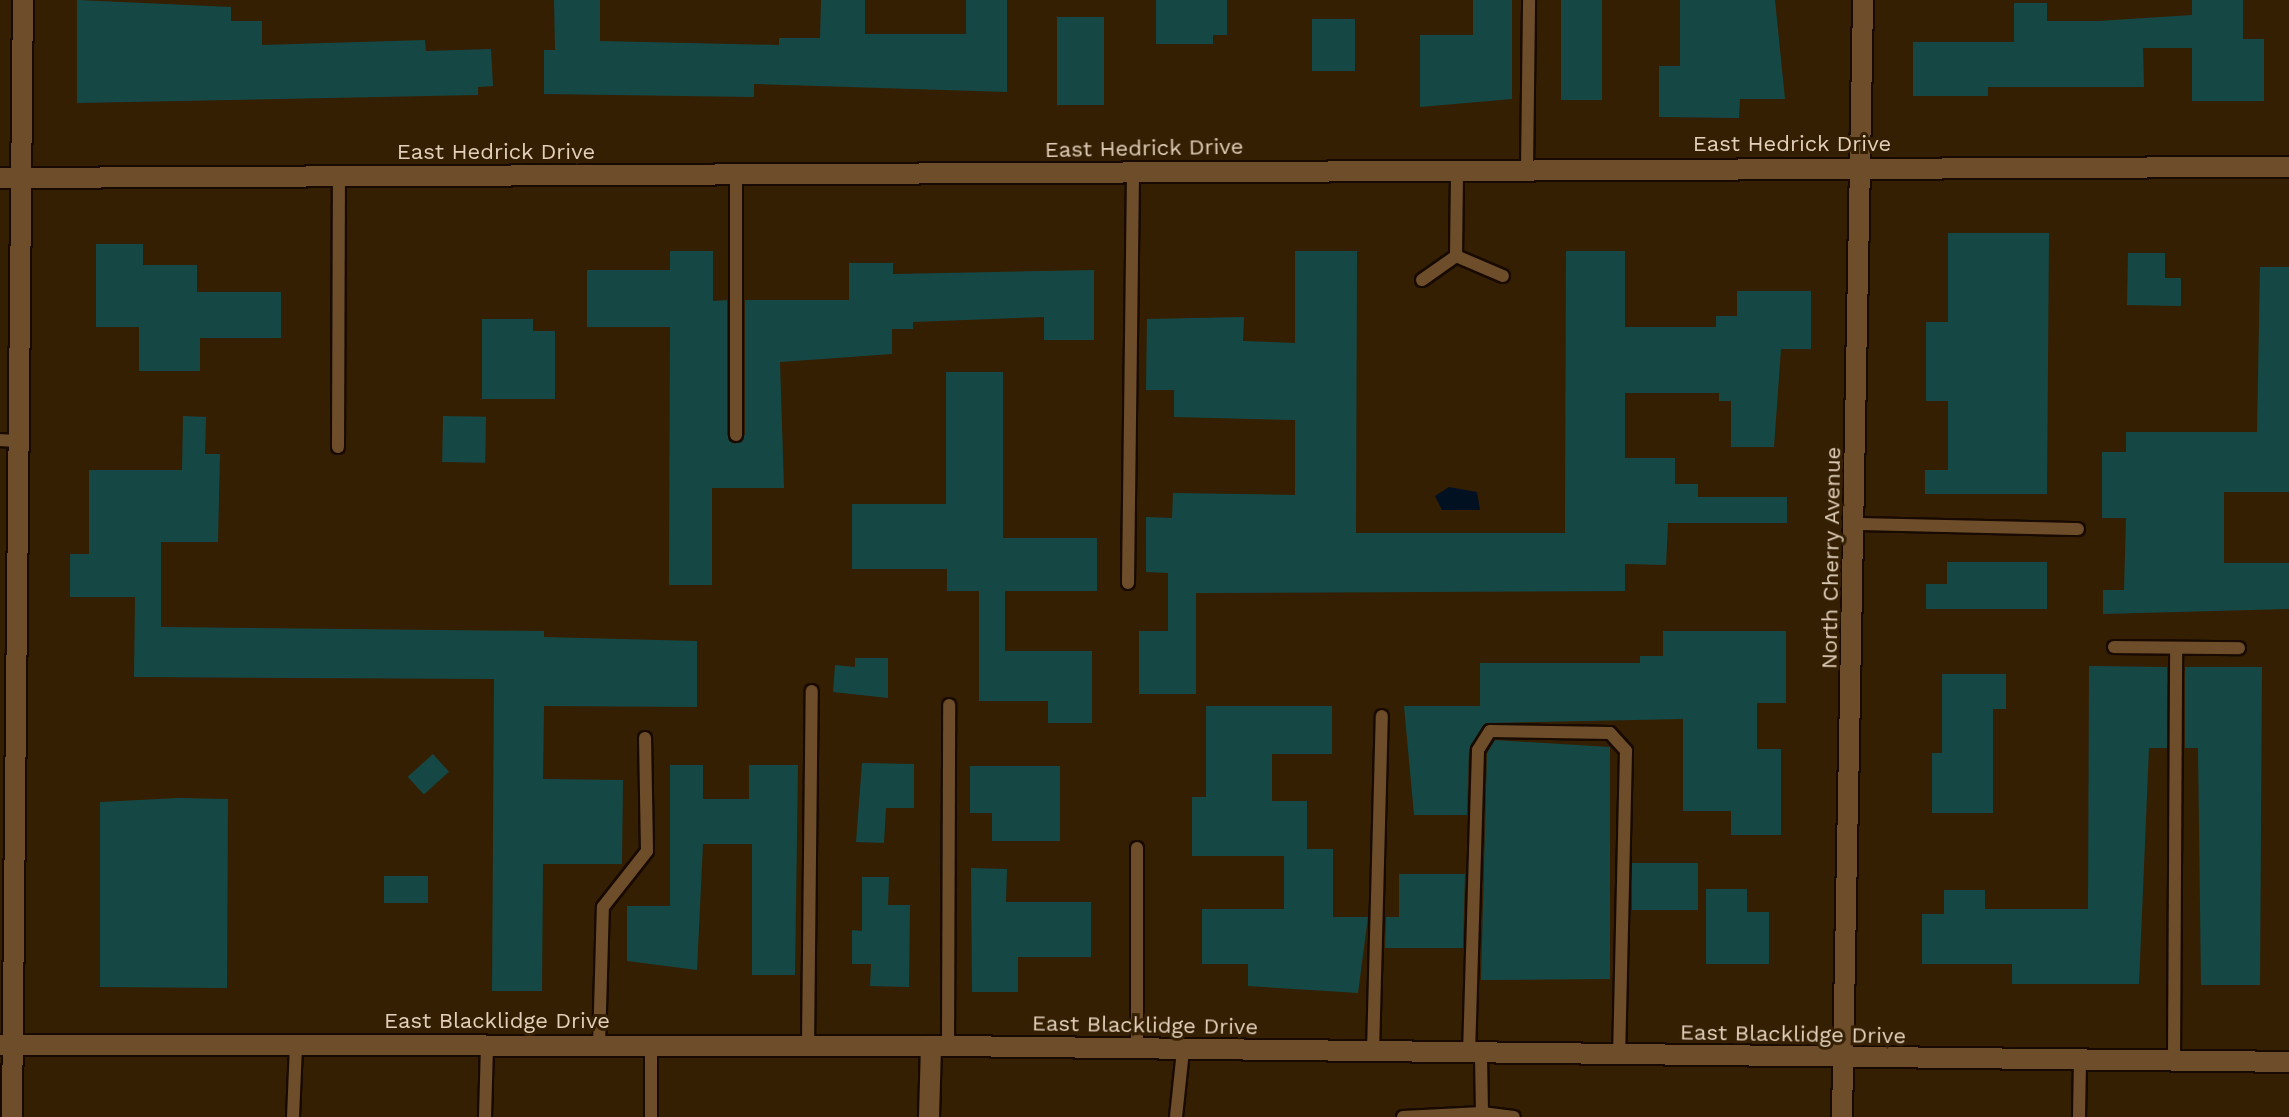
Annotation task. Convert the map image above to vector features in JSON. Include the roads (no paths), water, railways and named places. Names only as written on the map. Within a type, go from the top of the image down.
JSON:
[{"type":"street","points":[[12,1117],[6,1045],[10,440],[23,179],[23,0]]},
{"type":"street","name":"North Cherry Avenue","points":[[1842,1117],[1864,168],[1863,0]]},
{"type":"street","name":"East Hedrick Drive","points":[[0,178],[2289,167]]},
{"type":"street","name":"East Blacklidge Drive","points":[[6,1045],[940,1046],[2289,1062]]},
{"type":"street","points":[[929,1117],[940,1046]]},
{"type":"lane","points":[[1527,170],[1529,0]]},
{"type":"lane","points":[[1456,256],[1457,170]]},
{"type":"lane","points":[[1128,583],[1133,172]]},
{"type":"lane","points":[[736,174],[736,435]]},
{"type":"lane","points":[[338,447],[339,177]]},
{"type":"lane","points":[[1456,256],[1503,276]]},
{"type":"lane","points":[[1422,280],[1456,256]]},
{"type":"lane","points":[[1855,524],[2078,529]]},
{"type":"lane","points":[[2114,647],[2239,648]]},
{"type":"lane","points":[[2174,1061],[2176,648]]},
{"type":"lane","points":[[808,1046],[812,691]]},
{"type":"lane","points":[[940,1046],[949,705]]},
{"type":"lane","points":[[1373,1052],[1382,716]]},
{"type":"lane","points":[[1482,1113],[1475,1054],[1478,750],[1490,731],[1610,733],[1626,751],[1619,1056]]},
{"type":"lane","points":[[599,1046],[603,907],[647,851],[645,738]]},
{"type":"lane","points":[[1137,848],[1137,1049]]},
{"type":"lane","points":[[293,1117],[296,1045]]},
{"type":"lane","points":[[485,1117],[487,1046]]},
{"type":"lane","points":[[651,1046],[651,1117]]},
{"type":"lane","points":[[1176,1117],[1183,1050]]},
{"type":"lane","points":[[2079,1117],[2080,1060]]},
{"type":"lane","points":[[1403,1117],[1482,1113],[1514,1117]]},
{"type":"water","points":[[1449,487],[1477,492],[1480,510],[1442,510],[1435,496]]}]
